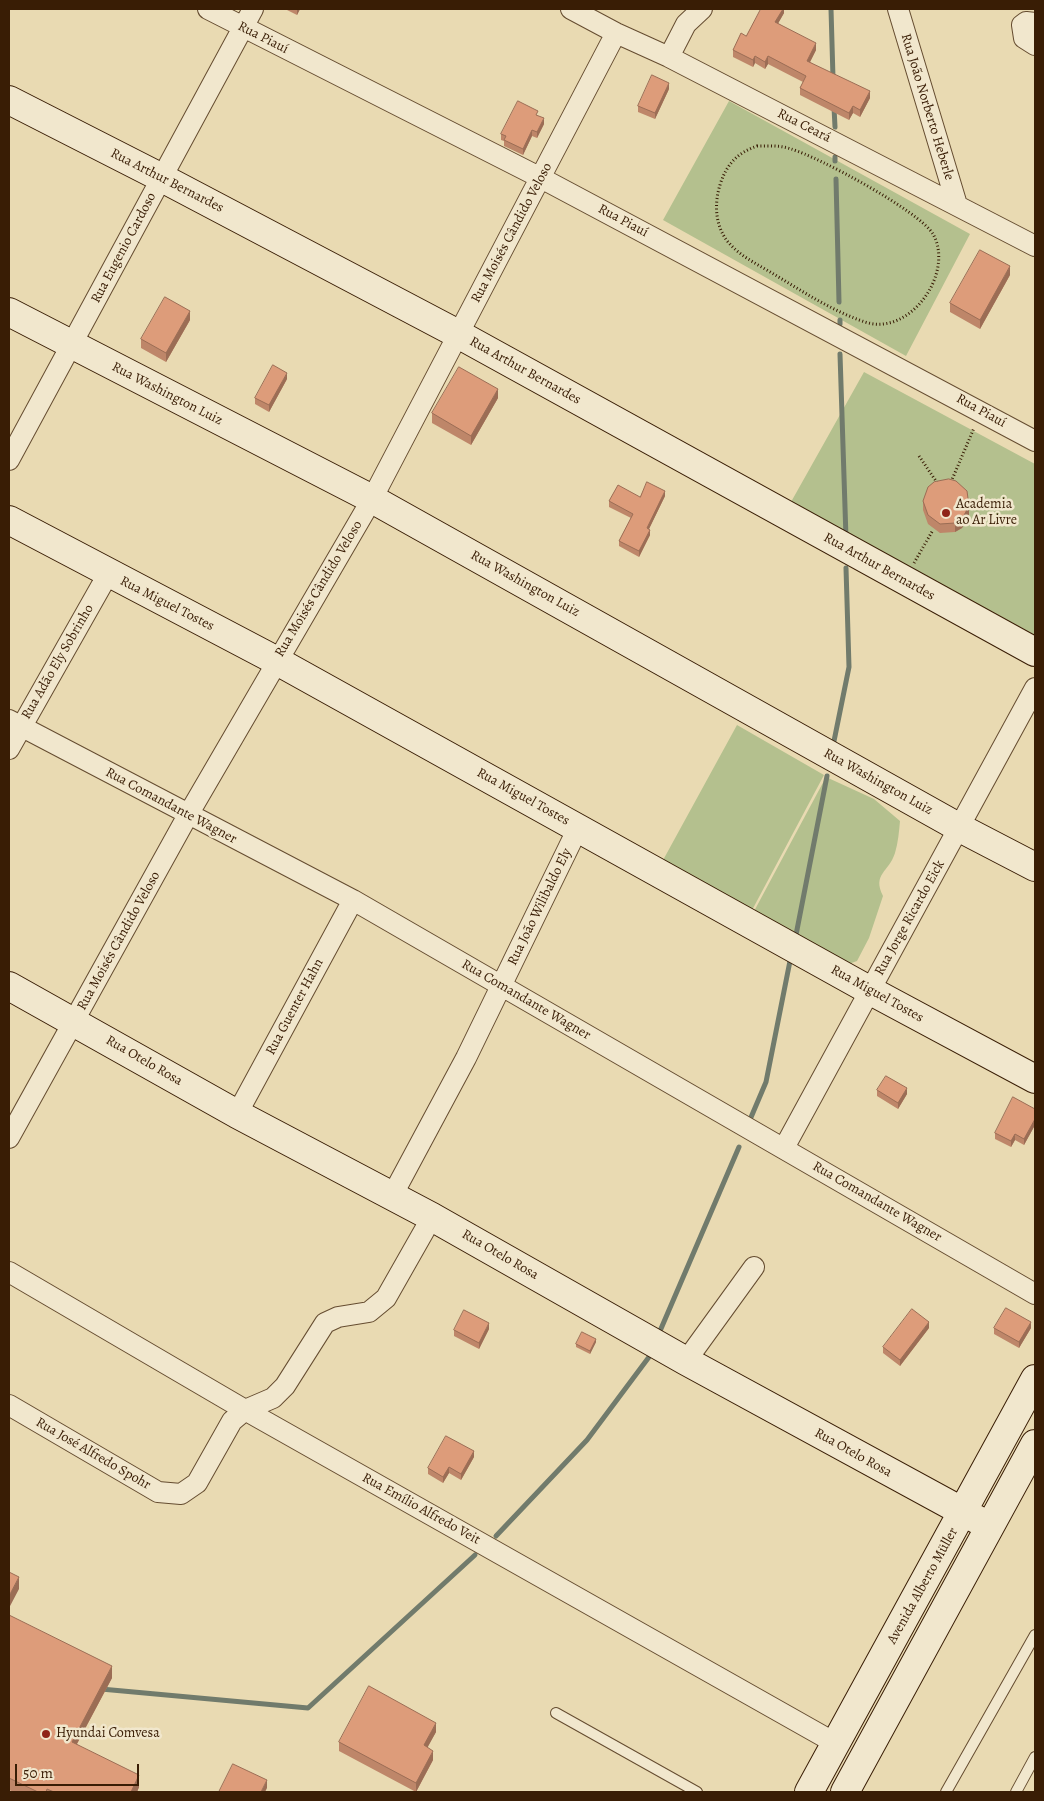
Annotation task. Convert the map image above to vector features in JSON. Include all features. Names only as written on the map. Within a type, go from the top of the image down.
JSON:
[{"type":"street","name":"Rua Piauí","points":[[208,9],[242,28],[541,178],[1035,441]]},
{"type":"street","name":"Rua Eugenio Cardoso","points":[[9,460],[253,9]]},
{"type":"street","name":"Rua Ceará","points":[[571,9],[616,33],[669,57],[1035,246]]},
{"type":"street","points":[[669,57],[686,24],[702,9]]},
{"type":"street","name":"Rua João Norberto Heberle","points":[[898,9],[957,205]]},
{"type":"street","points":[[1035,23],[1026,22],[1022,25],[1024,38],[1035,45]]},
{"type":"street","name":"Rua Moisés Cândido Veloso","points":[[9,1138],[188,815],[372,499],[616,33]]},
{"type":"street","name":"Rua Arthur Bernardes","points":[[9,100],[162,178],[458,334],[1035,652]]},
{"type":"street","name":"Rua Washington Luiz","points":[[9,312],[372,499],[960,828],[1035,866]]},
{"type":"street","name":"Rua Miguel Tostes","points":[[9,520],[108,574],[277,661],[869,990],[1035,1079]]},
{"type":"street","name":"Rua Adão Ely Sobrinho","points":[[9,750],[15,724],[108,574]]},
{"type":"street","name":"Rua Jorge Ricardo Eick","points":[[784,1148],[1035,688]]},
{"type":"street","name":"Rua Comandante Wagner","points":[[15,724],[352,900],[1035,1294]]},
{"type":"street","name":"Rua João Wilibaldo Ely","points":[[392,1196],[466,1058],[578,828]]},
{"type":"street","name":"Rua Guenter Hahn","points":[[237,1114],[352,900]]},
{"type":"street","name":"Rua Otelo Rosa","points":[[9,986],[237,1114],[432,1217],[686,1361],[989,1526]]},
{"type":"street","points":[[245,1410],[272,1398],[286,1386],[325,1323],[338,1317],[369,1312],[386,1298],[432,1217]]},
{"type":"street","points":[[686,1361],[754,1267]]},
{"type":"street","name":"Rua Emílio Alfredo Veit","points":[[9,1272],[245,1410],[835,1743]]},
{"type":"street","name":"Avenida Alberto Müller","points":[[809,1792],[997,1452],[1035,1378]]},
{"type":"street","name":"Rua José Alfredo Spohr","points":[[9,1405],[158,1492],[181,1494],[197,1483],[232,1421],[245,1410]]},
{"type":"street","points":[[845,1792],[989,1526],[1031,1459],[997,1452]]},
{"type":"lane","points":[[946,1792],[1035,1635]]},
{"type":"lane","points":[[556,1714],[697,1792]]},
{"type":"lane","points":[[1016,1792],[1035,1757]]},
{"type":"path","points":[[757,146],[790,148],[845,175],[911,213],[932,233],[938,245],[937,268],[933,283],[924,298],[905,316],[882,326],[852,318],[792,286],[742,255],[728,243],[718,222],[716,202],[724,173],[743,151],[757,146]]},
{"type":"path","points":[[949,488],[981,411]]},
{"type":"path","points":[[919,456],[941,488]]},
{"type":"path","points":[[904,581],[934,530]]},
{"type":"green space","points":[[729,101],[970,234],[906,356],[663,220]]},
{"type":"green space","points":[[864,372],[1035,464],[1035,635],[791,502]]},
{"type":"green space","points":[[737,725],[824,775],[750,914],[662,862]]},
{"type":"green space","points":[[826,777],[874,799],[900,821],[895,853],[880,878],[880,889],[883,896],[869,938],[857,961],[843,966],[752,915]]},
{"type":"building","points":[[761,9],[783,9],[775,22],[816,43],[807,61],[870,91],[860,110],[853,106],[849,113],[800,88],[806,76],[768,56],[765,62],[755,56],[753,60],[733,50],[741,33],[746,36]]},
{"type":"building","points":[[652,75],[669,83],[655,113],[638,106]]},
{"type":"building","points":[[518,101],[538,111],[536,115],[544,118],[537,132],[532,130],[523,149],[504,140],[506,136],[501,134]]},
{"type":"building","points":[[980,250],[1010,266],[980,320],[950,303]]},
{"type":"building","points":[[165,297],[190,311],[166,353],[141,339]]},
{"type":"building","points":[[273,365],[287,373],[269,405],[255,398]]},
{"type":"building","points":[[459,367],[498,389],[471,436],[432,413]]},
{"type":"building","name":"Academia ao Ar Livre","points":[[949,479],[956,481],[967,491],[969,506],[962,519],[955,523],[940,524],[928,515],[923,501],[928,487],[934,482]]},
{"type":"building","points":[[647,482],[665,491],[647,528],[650,530],[639,551],[619,541],[633,514],[609,501],[618,485],[640,497]]},
{"type":"building","points":[[886,1076],[907,1088],[898,1103],[877,1090]]},
{"type":"building","points":[[1013,1097],[1035,1109],[1035,1119],[1024,1139],[1015,1134],[1011,1141],[995,1133]]},
{"type":"building","points":[[1006,1308],[1031,1322],[1019,1342],[994,1328]]},
{"type":"building","points":[[912,1309],[929,1322],[900,1360],[883,1347]]},
{"type":"building","points":[[464,1310],[489,1323],[479,1343],[454,1330]]},
{"type":"building","points":[[582,1332],[596,1339],[590,1351],[576,1344]]},
{"type":"building","points":[[446,1436],[474,1451],[461,1474],[449,1467],[443,1477],[428,1468]]},
{"type":"building","points":[[9,1572],[19,1577],[9,1596]]},
{"type":"building","name":"Hyundai Comvesa","points":[[9,1615],[112,1666],[72,1742],[139,1775],[131,1792],[54,1792],[47,1789],[46,1792],[38,1792],[9,1778]]},
{"type":"building","points":[[369,1686],[436,1723],[424,1745],[433,1751],[416,1783],[339,1742]]},
{"type":"building","points":[[233,1764],[267,1780],[261,1792],[219,1792]]},
{"type":"waterway","points":[[831,9],[833,78]]},
{"type":"waterway","points":[[834,107],[835,127]]},
{"type":"waterway","points":[[836,179],[839,302]]},
{"type":"waterway","points":[[840,354],[846,538]]},
{"type":"waterway","points":[[833,746],[849,667],[846,568]]},
{"type":"waterway","points":[[795,940],[827,776]]},
{"type":"waterway","points":[[749,1122],[766,1082],[790,961]]},
{"type":"waterway","points":[[660,1331],[739,1147]]},
{"type":"waterway","points":[[496,1536],[587,1440],[649,1357]]},
{"type":"waterway","points":[[101,1689],[308,1708],[475,1555]]},
{"type":"place","name":"Academia ao Ar Livre","points":[[946,513]]},
{"type":"place","name":"Hyundai Comvesa","points":[[46,1734]]}]
